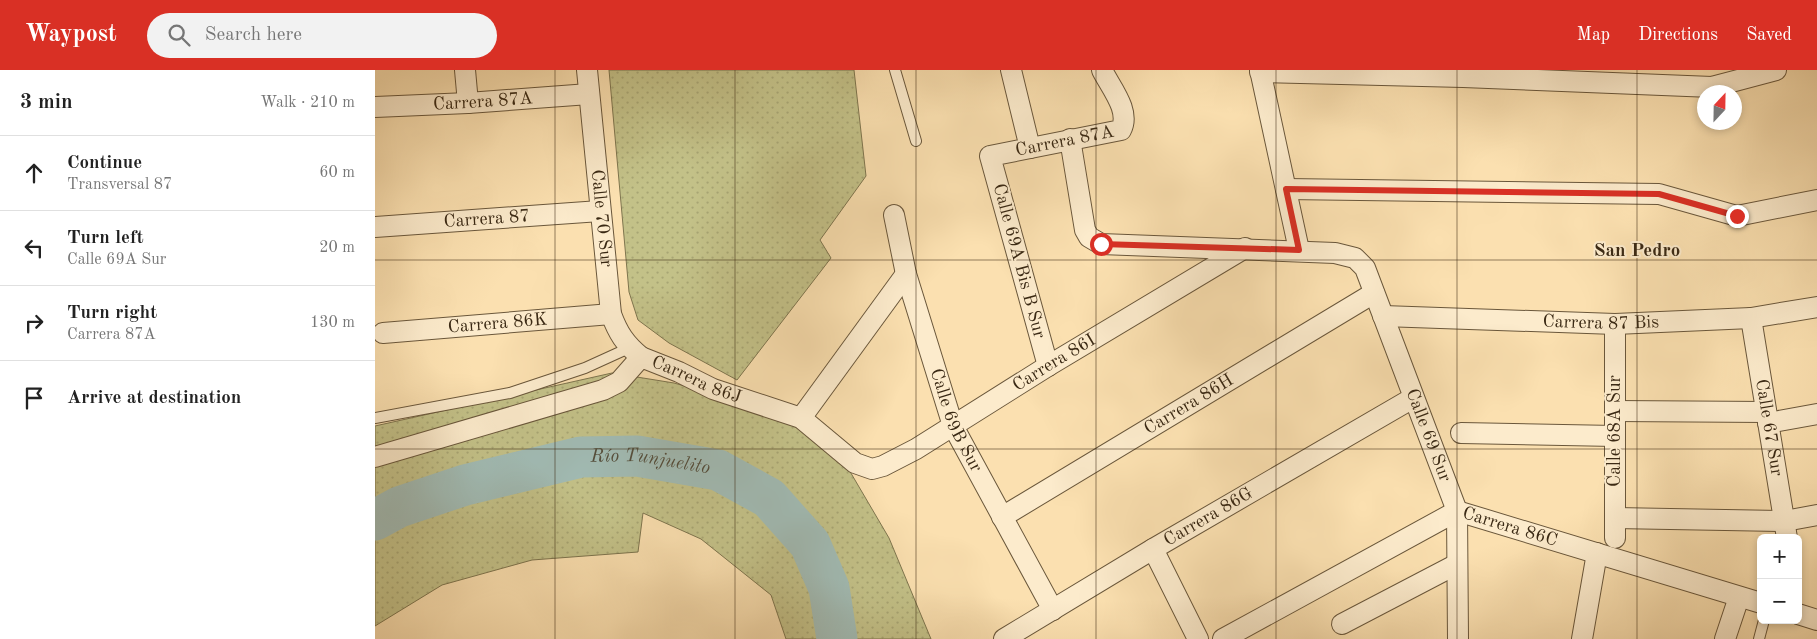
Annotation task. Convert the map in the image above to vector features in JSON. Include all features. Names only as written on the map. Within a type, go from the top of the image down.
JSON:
[{"type":"street","points":[[465,70],[468,103]]},
{"type":"street","name":"Calle 70 Sur","points":[[587,70],[611,314],[619,335],[635,352]]},
{"type":"street","points":[[1011,70],[1030,148]]},
{"type":"street","name":"Carrera 87A","points":[[990,156],[1121,130],[1125,121],[1124,113],[1102,70]]},
{"type":"street","points":[[1071,140],[1085,230],[1089,237],[1101,244],[1299,250],[1260,71],[1461,74],[1712,87],[1765,72]]},
{"type":"street","name":"Carrera 87A","points":[[375,107],[468,103],[589,94]]},
{"type":"street","name":"Calle 69A Bis B Sur","points":[[990,156],[1048,366]]},
{"type":"street","points":[[1286,189],[1659,194],[1737,216],[1817,200]]},
{"type":"street","name":"Carrera 87","points":[[375,227],[600,211]]},
{"type":"street","name":"Calle 69B Sur","points":[[894,215],[907,274],[953,426],[1053,610]]},
{"type":"street","name":"Carrera 86I","points":[[801,418],[861,466],[872,469],[883,466],[953,426],[1048,366],[1245,248]]},
{"type":"street","name":"Calle 69 Sur","points":[[1299,250],[1355,258],[1365,268],[1457,511],[1457,639]]},
{"type":"street","points":[[801,418],[907,274]]},
{"type":"street","name":"Carrera 86H","points":[[1003,517],[1374,293]]},
{"type":"street","name":"Carrera 87 Bis","points":[[1383,316],[1615,324],[1751,318],[1817,307]]},
{"type":"street","name":"Carrera 86K","points":[[383,333],[611,314]]},
{"type":"street","name":"Calle 67 Sur","points":[[1751,318],[1786,530]]},
{"type":"street","name":"Calle 68A Sur","points":[[1615,324],[1615,538]]},
{"type":"street","name":"Carrera 86J","points":[[375,457],[603,390],[619,382],[635,352],[713,389],[801,418]]},
{"type":"street","name":"Carrera 86G","points":[[1004,639],[1153,549],[1413,398]]},
{"type":"street","points":[[1615,411],[1767,417],[1817,414]]},
{"type":"street","points":[[1461,432],[1615,436]]},
{"type":"street","name":"Carrera 86C","points":[[1223,639],[1457,511],[1757,602]]},
{"type":"street","points":[[1615,518],[1786,530],[1817,515]]},
{"type":"street","points":[[1153,549],[1198,639]]},
{"type":"street","points":[[1583,639],[1597,553]]},
{"type":"street","points":[[1342,624],[1457,564]]},
{"type":"street","points":[[1725,639],[1739,596]]},
{"type":"street","points":[[1802,615],[1817,620]]},
{"type":"lane","points":[[895,70],[917,141]]},
{"type":"lane","points":[[375,418],[510,393],[635,352]]},
{"type":"lane","points":[[1759,639],[1764,624]]},
{"type":"shaded area","points":[[609,70],[854,70],[866,176],[820,240],[831,258],[737,380],[669,343],[638,320],[629,292]]},
{"type":"shaded area","points":[[612,373],[674,383],[713,394],[793,424],[845,463],[889,538],[931,639],[786,639],[771,595],[701,539],[643,513],[638,552],[532,560],[442,585],[375,626],[375,426]]},
{"type":"waterway","name":"Río Tunjuelito","points":[[375,520],[399,507],[465,485],[581,457],[637,456],[718,470],[769,498],[810,544],[829,588],[837,639]]},
{"type":"district","name":"San Pedro","points":[[1637,251]]},
{"type":"route","points":[[1101,244],[1299,250],[1286,189],[1659,194],[1737,216]]}]
